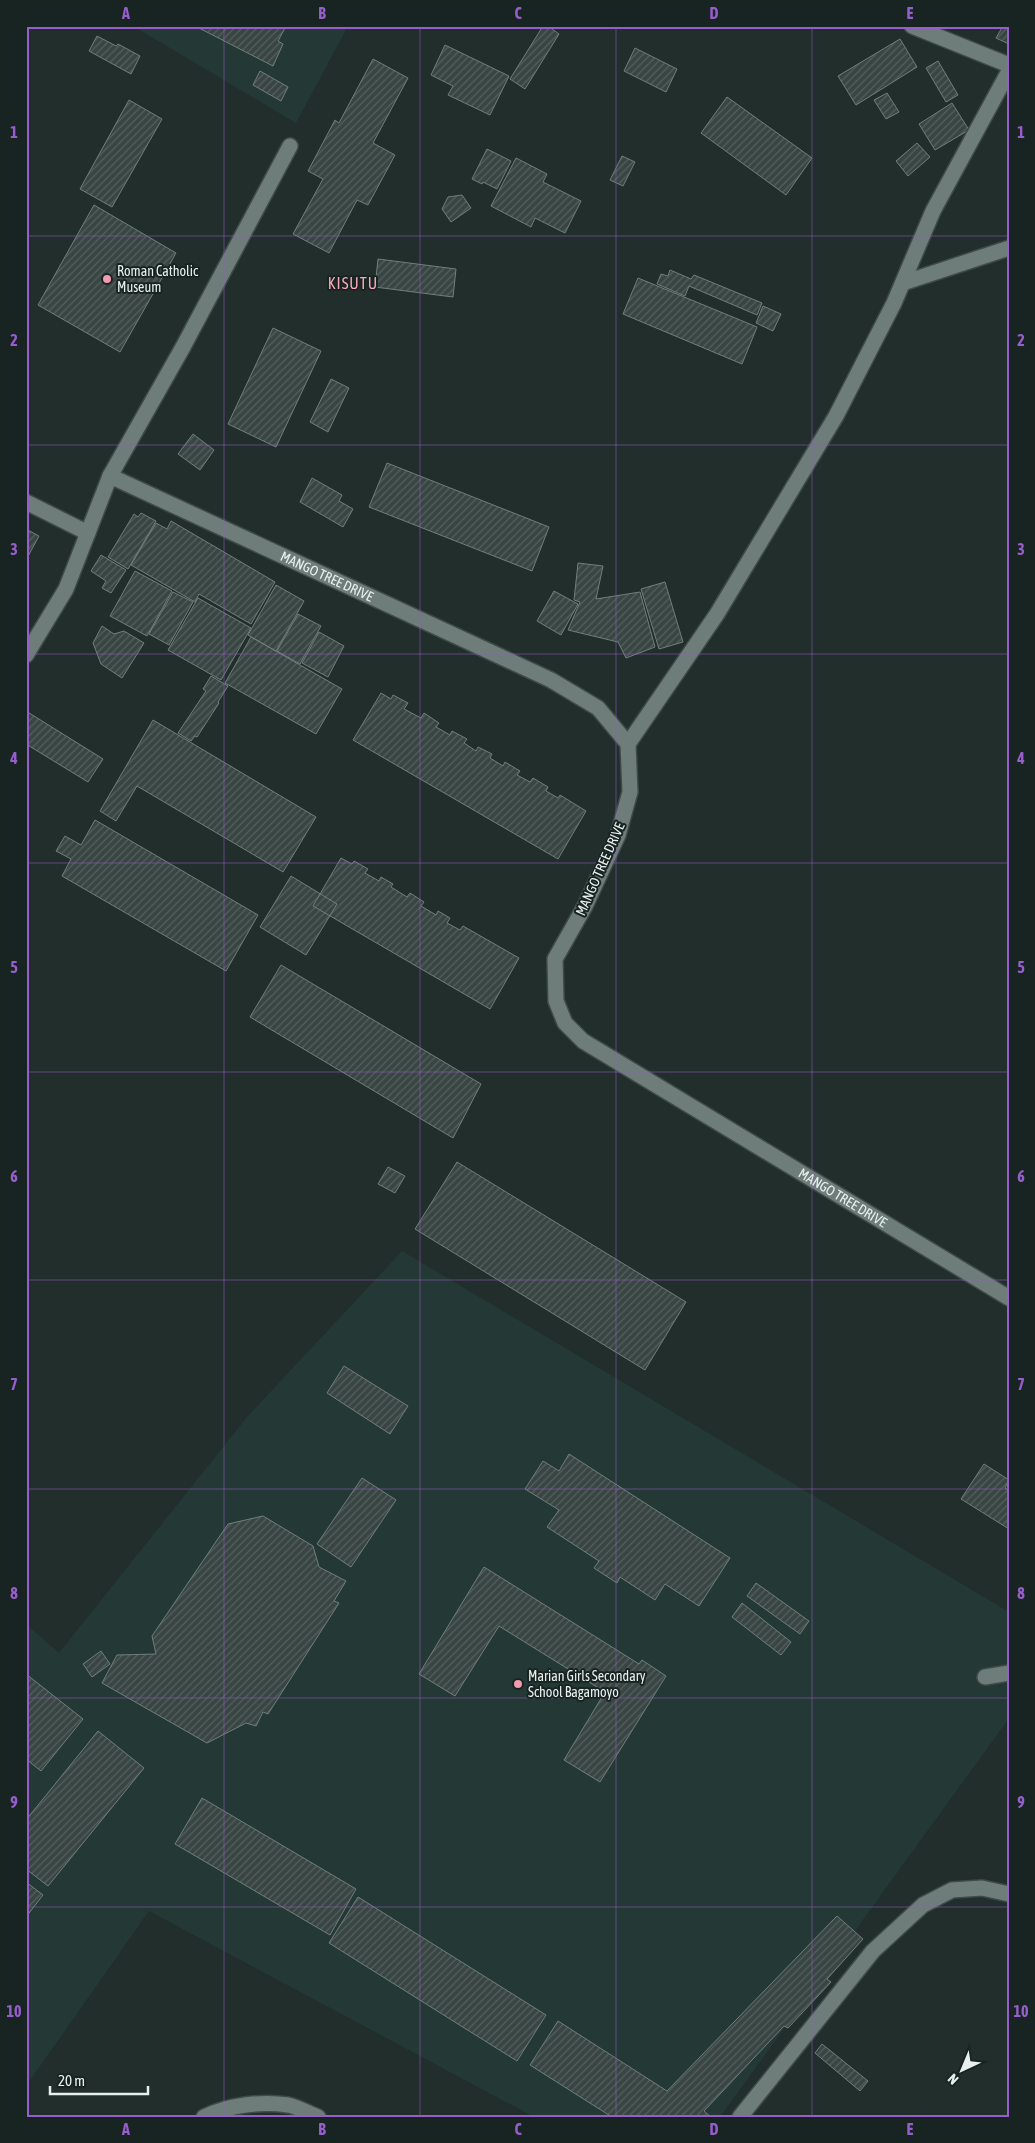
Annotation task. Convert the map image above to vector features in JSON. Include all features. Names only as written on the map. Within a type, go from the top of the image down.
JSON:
[{"type":"street","points":[[912,26],[1009,65]]},
{"type":"street","points":[[628,744],[718,614],[836,416],[903,283],[933,212],[1009,71]]},
{"type":"street","points":[[26,655],[66,589],[110,476],[188,338],[290,146]]},
{"type":"street","points":[[903,283],[1009,248]]},
{"type":"street","name":"MANGO TREE DRIVE","points":[[110,476],[551,680],[598,708],[628,744],[630,792],[618,835],[585,906],[555,959],[556,1001],[566,1023],[582,1041],[1009,1298]]},
{"type":"street","points":[[26,502],[88,533]]},
{"type":"street","points":[[985,1677],[1009,1673]]},
{"type":"street","points":[[740,2117],[873,1951],[923,1905],[952,1890],[982,1888],[1009,1894]]},
{"type":"street","points":[[204,2117],[214,2112],[251,2104],[289,2106],[318,2117]]},
{"type":"shaded area","points":[[133,26],[348,26],[296,123]]},
{"type":"shaded area","name":"Marian Girls Secondary School Bagamoyo","points":[[402,1251],[1009,1612],[1009,1716],[1007,1721],[720,2117],[534,2117],[149,1911],[26,2086],[26,1624],[59,1653],[247,1417]]},
{"type":"building","points":[[195,26],[286,26],[278,41],[283,44],[273,66]]},
{"type":"building","points":[[543,26],[548,26],[559,34],[525,89],[510,79]]},
{"type":"building","points":[[1003,26],[1009,26],[1009,44],[996,38]]},
{"type":"building","points":[[97,36],[116,46],[118,44],[140,56],[131,74],[89,51]]},
{"type":"building","points":[[900,39],[917,67],[856,105],[838,76]]},
{"type":"building","points":[[445,45],[509,76],[490,115],[448,95],[453,86],[431,75]]},
{"type":"building","points":[[635,48],[677,69],[666,92],[624,71]]},
{"type":"building","points":[[373,59],[408,78],[373,143],[395,155],[368,205],[357,200],[329,253],[293,234],[323,179],[308,171],[335,120],[339,123]]},
{"type":"building","points":[[938,61],[958,95],[946,102],[926,68]]},
{"type":"building","points":[[260,71],[288,87],[281,101],[253,85]]},
{"type":"building","points":[[887,93],[899,112],[886,119],[874,100]]},
{"type":"building","points":[[727,97],[812,158],[786,195],[701,133]]},
{"type":"building","points":[[129,100],[162,119],[112,207],[80,189]]},
{"type":"building","points":[[952,103],[969,130],[935,150],[919,124]]},
{"type":"building","points":[[917,143],[930,157],[908,176],[896,161]]},
{"type":"building","points":[[487,149],[511,161],[497,189],[472,179]]},
{"type":"building","points":[[622,156],[635,162],[623,186],[610,180]]},
{"type":"building","points":[[516,158],[547,174],[543,182],[581,201],[565,233],[535,218],[531,227],[491,206]]},
{"type":"building","points":[[462,195],[471,208],[451,222],[442,209],[448,197]]},
{"type":"building","name":"Roman Catholic Museum","points":[[94,205],[176,253],[120,352],[38,305]]},
{"type":"building","points":[[378,259],[456,269],[453,297],[375,287]]},
{"type":"building","points":[[670,270],[691,279],[694,275],[762,303],[757,315],[689,286],[685,296],[657,284],[661,274],[668,276]]},
{"type":"building","points":[[638,278],[757,327],[742,364],[623,314]]},
{"type":"building","points":[[763,306],[781,314],[773,331],[756,323]]},
{"type":"building","points":[[273,328],[321,351],[276,447],[228,424]]},
{"type":"building","points":[[331,379],[349,388],[328,432],[310,422]]},
{"type":"building","points":[[193,434],[214,450],[200,470],[178,454]]},
{"type":"building","points":[[387,463],[549,527],[532,571],[369,507]]},
{"type":"building","points":[[312,478],[342,495],[339,501],[353,509],[343,527],[300,502]]},
{"type":"building","points":[[141,513],[156,521],[128,569],[108,557],[134,514],[138,517]]},
{"type":"building","points":[[171,521],[275,582],[251,624],[199,594],[195,602],[131,565],[156,523],[167,529]]},
{"type":"building","points":[[26,529],[39,536],[26,560]]},
{"type":"building","points":[[101,555],[126,570],[111,593],[102,588],[106,581],[91,571]]},
{"type":"building","points":[[578,563],[603,566],[596,599],[640,592],[655,647],[626,658],[618,642],[568,630],[580,602],[574,600]]},
{"type":"building","points":[[135,571],[172,591],[147,636],[110,616]]},
{"type":"building","points":[[665,582],[683,642],[659,649],[641,589]]},
{"type":"building","points":[[276,585],[304,601],[276,651],[248,635]]},
{"type":"building","points":[[554,591],[578,604],[561,635],[537,621]]},
{"type":"building","points":[[173,592],[193,602],[169,645],[149,634]]},
{"type":"building","points":[[198,598],[251,628],[221,680],[168,650]]},
{"type":"building","points":[[298,614],[321,626],[300,664],[277,651]]},
{"type":"building","points":[[102,626],[114,634],[124,631],[144,643],[122,678],[101,664],[93,643]]},
{"type":"building","points":[[319,632],[344,646],[328,677],[302,663]]},
{"type":"building","points":[[251,637],[342,689],[316,734],[225,683]]},
{"type":"building","points":[[211,676],[228,686],[197,737],[195,736],[191,741],[178,733],[206,691],[203,689]]},
{"type":"building","points":[[381,693],[391,699],[393,695],[408,703],[404,709],[421,718],[424,713],[439,723],[436,727],[450,735],[452,731],[467,739],[464,743],[476,751],[478,747],[492,754],[490,758],[503,766],[505,762],[520,771],[517,775],[530,782],[533,778],[548,787],[546,791],[558,798],[560,795],[586,811],[558,859],[353,740]]},
{"type":"building","points":[[26,711],[103,759],[88,782],[26,744]]},
{"type":"building","points":[[153,720],[316,817],[283,872],[137,786],[116,821],[100,811]]},
{"type":"building","points":[[95,820],[258,915],[226,971],[62,876],[71,859],[56,851],[65,836],[81,845]]},
{"type":"building","points":[[341,858],[352,864],[354,861],[368,869],[365,873],[379,881],[381,877],[393,884],[391,887],[407,897],[410,893],[424,902],[421,906],[436,915],[438,911],[450,918],[447,923],[460,930],[463,926],[519,958],[490,1009],[313,906]]},
{"type":"building","points":[[291,876],[337,904],[306,955],[260,927]]},
{"type":"building","points":[[281,965],[481,1084],[453,1138],[250,1017]]},
{"type":"building","points":[[457,1162],[686,1302],[645,1370],[415,1229]]},
{"type":"building","points":[[388,1167],[405,1176],[395,1193],[378,1184]]},
{"type":"building","points":[[344,1366],[408,1406],[390,1434],[327,1393]]},
{"type":"building","points":[[569,1454],[730,1558],[699,1606],[665,1584],[655,1600],[620,1577],[617,1583],[594,1568],[599,1561],[547,1527],[559,1510],[525,1489],[543,1461],[559,1471]]},
{"type":"building","points":[[984,1464],[1009,1480],[1005,1488],[1009,1491],[1009,1529],[961,1499]]},
{"type":"building","points":[[362,1478],[396,1500],[351,1567],[317,1544]]},
{"type":"building","points":[[263,1516],[313,1546],[319,1567],[346,1581],[334,1601],[339,1603],[268,1714],[263,1712],[256,1726],[246,1723],[207,1743],[102,1683],[117,1655],[156,1654],[152,1636],[228,1524]]},
{"type":"building","points":[[484,1567],[639,1664],[642,1660],[666,1676],[600,1782],[564,1760],[605,1692],[499,1626],[455,1696],[419,1674]]},
{"type":"building","points":[[756,1583],[809,1621],[800,1634],[747,1596]]},
{"type":"building","points":[[742,1603],[791,1642],[781,1655],[732,1617]]},
{"type":"building","points":[[101,1651],[110,1664],[92,1677],[83,1664]]},
{"type":"building","points":[[26,1674],[83,1719],[41,1771],[26,1759]]},
{"type":"building","points":[[98,1731],[144,1768],[48,1886],[26,1869],[26,1820]]},
{"type":"building","points":[[202,1798],[356,1889],[330,1935],[175,1844]]},
{"type":"building","points":[[26,1882],[43,1895],[26,1917]]},
{"type":"building","points":[[358,1897],[546,2015],[517,2061],[329,1943]]},
{"type":"building","points":[[837,1916],[863,1939],[827,1979],[831,1982],[788,2028],[784,2026],[704,2111],[711,2117],[612,2117],[530,2065],[558,2021],[667,2091]]},
{"type":"building","points":[[822,2044],[868,2081],[860,2091],[815,2053]]},
{"type":"place","name":"Roman Catholic Museum","points":[[107,279]]},
{"type":"place","name":"Marian Girls Secondary School Bagamoyo","points":[[518,1684]]},
{"type":"district","name":"KISUTU","points":[[353,283]]}]
